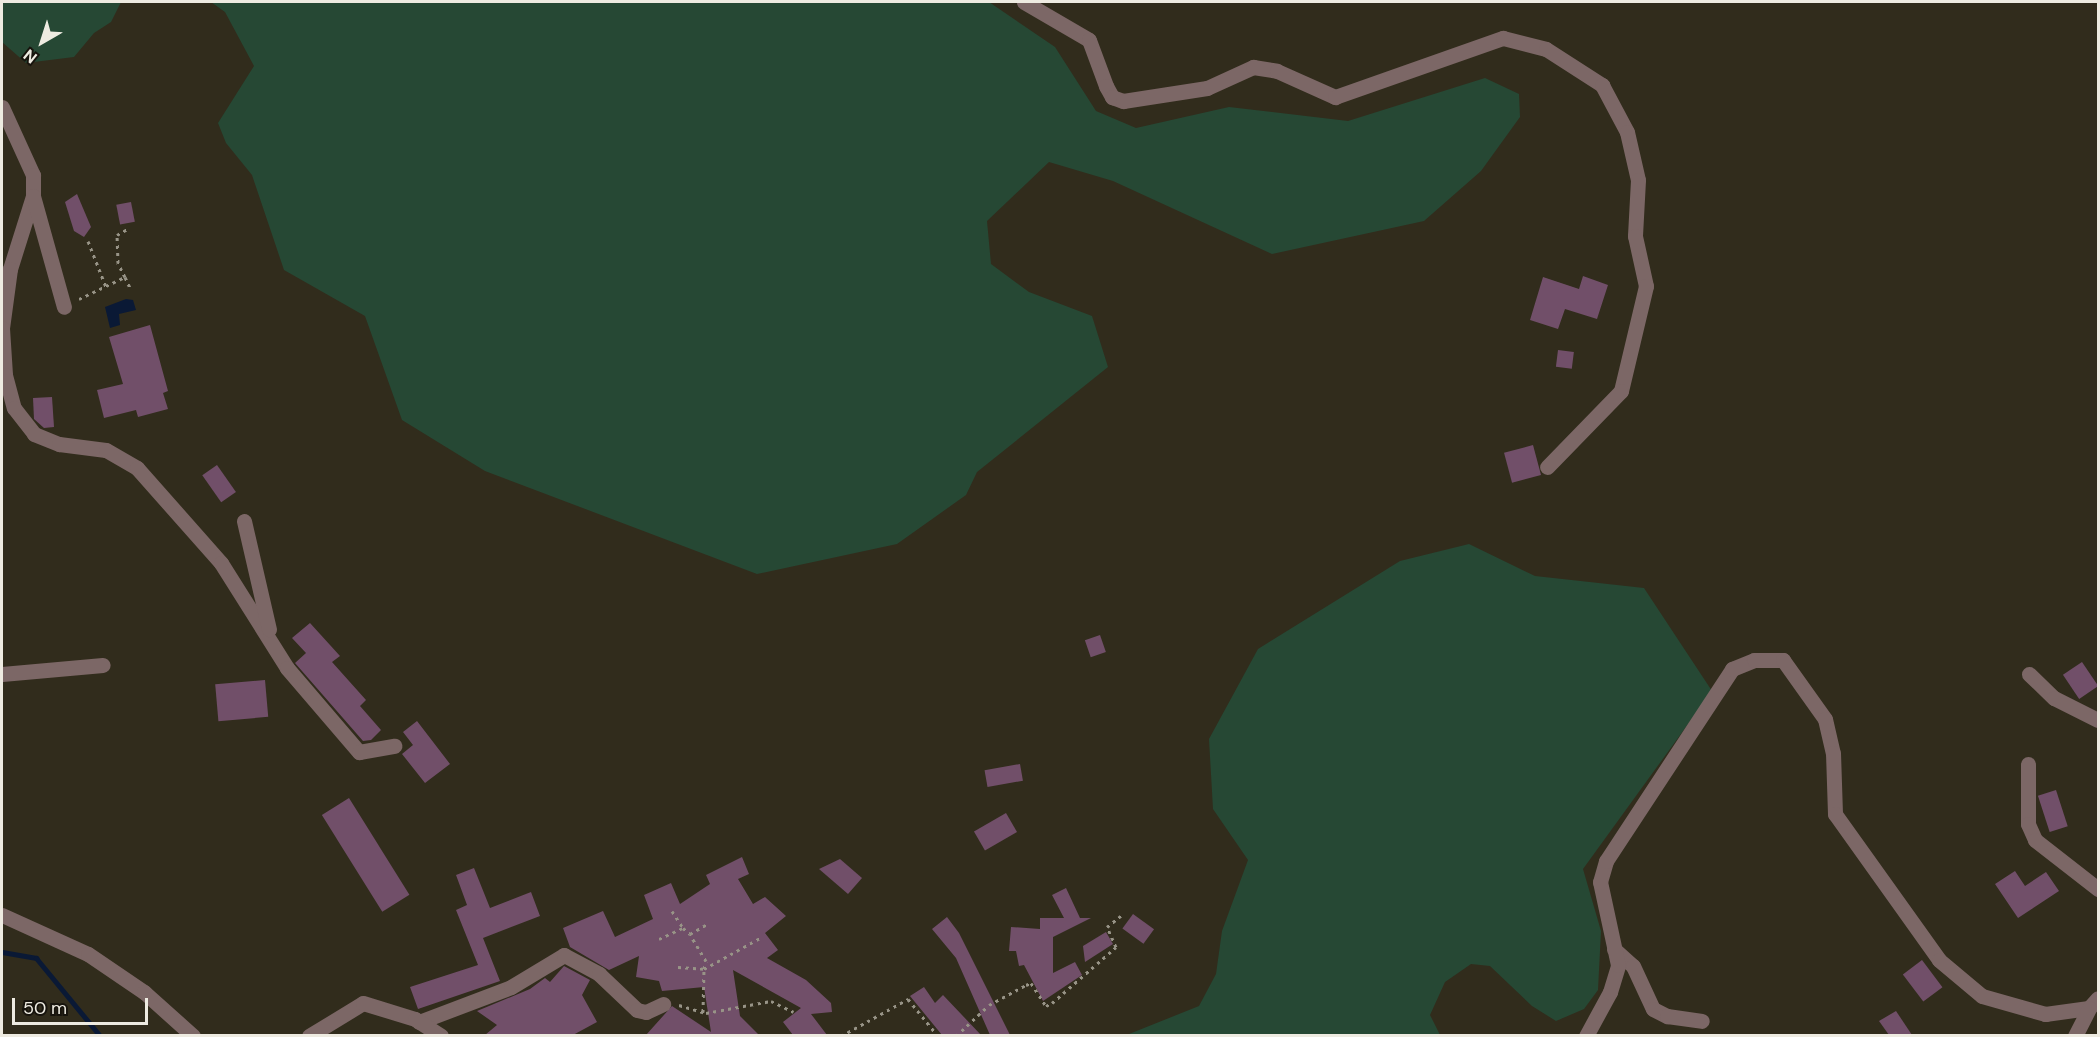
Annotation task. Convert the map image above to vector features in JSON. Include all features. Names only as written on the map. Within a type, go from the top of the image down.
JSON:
[{"type":"street","points":[[1024,2],[1089,40],[1112,97],[1123,102],[1207,88],[1253,67],[1277,71],[1335,97],[1503,38],[1546,49],[1602,85],[1627,132],[1636,171],[1635,236],[1646,286],[1621,391],[1548,467]]},
{"type":"street","points":[[2,107],[33,175],[33,196],[64,307]]},
{"type":"street","points":[[33,196],[9,269],[2,328],[5,375],[14,408],[34,434],[59,444],[106,450],[137,468],[214,555],[271,638],[287,668],[359,752],[394,746]]},
{"type":"street","points":[[244,521],[271,638]]},
{"type":"street","points":[[1586,1035],[1610,992],[1618,965],[1600,882],[1606,861],[1732,669],[1754,660],[1783,660],[1825,719],[1833,753],[1835,814],[1939,960],[1982,996],[2045,1014],[2094,1003]]},
{"type":"street","points":[[2,674],[103,665]]},
{"type":"street","points":[[2029,674],[2054,698],[2098,720]]},
{"type":"street","points":[[2028,764],[2028,824],[2035,840],[2098,889]]},
{"type":"street","points":[[2,915],[88,954],[144,992],[193,1035]]},
{"type":"street","points":[[1614,949],[1633,966],[1653,1009],[1667,1016],[1702,1021]]},
{"type":"street","points":[[419,1022],[511,987],[564,955],[599,974],[637,1010],[646,1012],[663,1004]]},
{"type":"street","points":[[309,1035],[363,1003],[419,1022],[441,1035]]},
{"type":"street","points":[[2075,1035],[2094,1003]]},
{"type":"path","points":[[129,228],[117,235],[118,263],[131,290]]},
{"type":"path","points":[[88,241],[106,286]]},
{"type":"path","points":[[64,307],[125,277]]},
{"type":"path","points":[[672,911],[683,928],[690,934],[706,961],[703,1012]]},
{"type":"path","points":[[956,1035],[988,1005],[1026,985],[1031,984],[1046,1006],[1053,1003],[1116,947],[1107,927],[1124,912]]},
{"type":"path","points":[[690,934],[707,924]]},
{"type":"path","points":[[659,939],[683,928]]},
{"type":"path","points":[[678,967],[704,969],[760,938]]},
{"type":"path","points":[[841,1035],[908,999],[938,1035]]},
{"type":"path","points":[[663,1004],[703,1012],[771,1001],[794,1012]]},
{"type":"green space","points":[[2,2],[121,2],[111,22],[94,33],[74,57],[26,63],[2,42]]},
{"type":"green space","points":[[211,2],[989,2],[1055,47],[1096,111],[1136,128],[1229,107],[1348,121],[1485,78],[1519,94],[1520,117],[1481,171],[1424,221],[1272,254],[1113,181],[1049,162],[987,221],[991,264],[1029,292],[1092,316],[1108,367],[977,472],[966,495],[897,544],[757,574],[485,471],[402,420],[365,316],[284,270],[252,175],[226,143],[218,123],[254,66],[225,12]]},
{"type":"green space","points":[[1469,544],[1535,576],[1644,588],[1712,691],[1583,869],[1601,931],[1598,990],[1584,1009],[1556,1021],[1532,1006],[1490,966],[1471,964],[1445,982],[1430,1015],[1440,1035],[1124,1036],[1199,1006],[1216,974],[1222,931],[1248,860],[1213,809],[1209,739],[1258,649],[1400,561]]},
{"type":"water","points":[[126,299],[133,300],[136,310],[119,314],[120,325],[110,328],[105,307]]},
{"type":"building","points":[[77,194],[91,227],[84,237],[74,231],[65,202]]},
{"type":"building","points":[[131,202],[135,222],[120,224],[116,205]]},
{"type":"building","points":[[1583,276],[1608,285],[1597,319],[1565,309],[1558,329],[1530,320],[1543,277],[1579,289]]},
{"type":"building","points":[[150,325],[168,391],[163,393],[168,409],[138,417],[136,410],[104,418],[97,390],[123,384],[109,337]]},
{"type":"building","points":[[1558,350],[1574,352],[1572,369],[1556,367]]},
{"type":"building","points":[[52,397],[54,427],[44,428],[34,419],[33,398]]},
{"type":"building","points":[[1533,445],[1541,475],[1512,483],[1504,453]]},
{"type":"building","points":[[217,465],[236,492],[221,502],[202,475]]},
{"type":"building","points":[[310,623],[340,656],[332,662],[366,700],[360,706],[381,730],[371,740],[363,741],[295,663],[306,653],[292,638]]},
{"type":"building","points":[[1100,635],[1106,652],[1091,657],[1085,640]]},
{"type":"building","points":[[2082,662],[2098,686],[2079,699],[2063,675]]},
{"type":"building","points":[[265,680],[268,717],[218,721],[215,684]]},
{"type":"building","points":[[417,721],[450,764],[425,783],[402,754],[413,745],[403,732]]},
{"type":"building","points":[[1020,764],[1023,781],[987,787],[985,770]]},
{"type":"building","points":[[2056,790],[2068,826],[2050,832],[2038,796]]},
{"type":"building","points":[[349,798],[409,895],[382,912],[322,815]]},
{"type":"building","points":[[1006,813],[1017,832],[985,851],[974,832]]},
{"type":"building","points":[[742,857],[749,874],[738,879],[753,904],[765,897],[786,916],[765,933],[778,950],[767,958],[806,980],[831,1003],[832,1012],[811,1014],[827,1035],[793,1035],[783,1022],[801,1008],[733,970],[740,1016],[759,1035],[646,1035],[672,1006],[711,1032],[704,987],[662,991],[659,981],[636,977],[639,956],[609,970],[570,947],[563,928],[603,911],[615,937],[653,919],[644,895],[671,883],[680,904],[710,884],[706,875]]},
{"type":"building","points":[[840,859],[862,878],[848,894],[819,869]]},
{"type":"building","points":[[474,868],[490,908],[531,892],[540,916],[483,938],[500,981],[418,1009],[410,987],[478,965],[456,910],[467,905],[456,875]]},
{"type":"building","points":[[2015,871],[2025,886],[2046,872],[2059,891],[2018,918],[1995,884]]},
{"type":"building","points":[[1066,888],[1080,918],[1091,918],[1053,937],[1053,973],[1075,962],[1082,975],[1043,1001],[1024,965],[1019,966],[1016,951],[1009,951],[1011,927],[1040,929],[1040,918],[1064,918],[1052,895]]},
{"type":"building","points":[[1133,914],[1154,929],[1143,944],[1122,929]]},
{"type":"building","points":[[947,917],[959,933],[1010,1035],[990,1035],[956,958],[932,929]]},
{"type":"building","points":[[1106,932],[1113,944],[1085,962],[1083,946]]},
{"type":"building","points":[[1922,960],[1942,987],[1923,1002],[1903,974]]},
{"type":"building","points":[[564,966],[590,980],[582,995],[597,1022],[573,1035],[485,1035],[497,1025],[477,1011],[530,989],[545,978],[550,982]]},
{"type":"building","points":[[924,987],[935,1003],[943,995],[981,1035],[942,1035],[910,996]]},
{"type":"building","points":[[1896,1011],[1912,1035],[1889,1035],[1879,1021]]},
{"type":"waterway","points":[[2,952],[36,958],[100,1036]]}]
